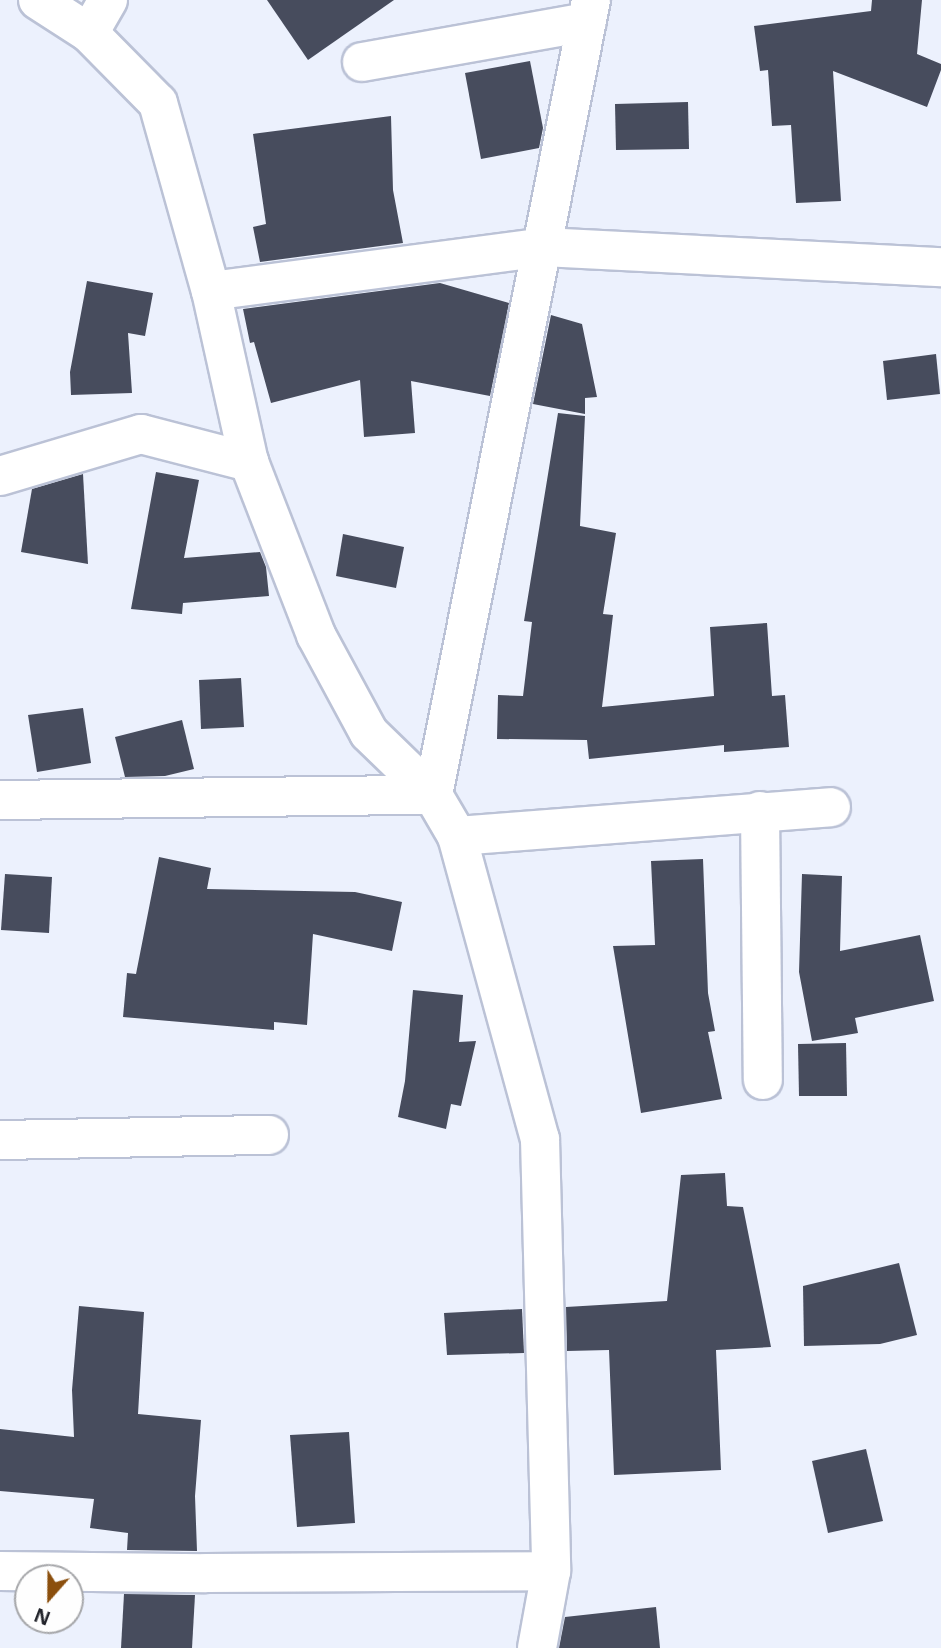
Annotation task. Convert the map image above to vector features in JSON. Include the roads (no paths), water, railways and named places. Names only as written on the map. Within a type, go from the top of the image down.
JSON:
[{"type":"street","points":[[38,0],[89,33],[158,103],[211,290],[249,462],[316,635],[369,733],[433,795],[457,835],[540,1139],[551,1571],[537,1648]]},
{"type":"street","points":[[89,33],[108,0]]},
{"type":"street","points":[[362,62],[589,11],[433,795]]},
{"type":"street","points":[[211,290],[543,247],[941,267]]},
{"type":"street","points":[[0,476],[141,434],[249,462]]},
{"type":"street","points":[[0,800],[433,795]]},
{"type":"street","points":[[457,835],[831,807]]},
{"type":"street","points":[[760,811],[763,1080]]},
{"type":"street","points":[[0,1140],[269,1135]]},
{"type":"street","points":[[0,1570],[206,1573],[551,1571]]}]
